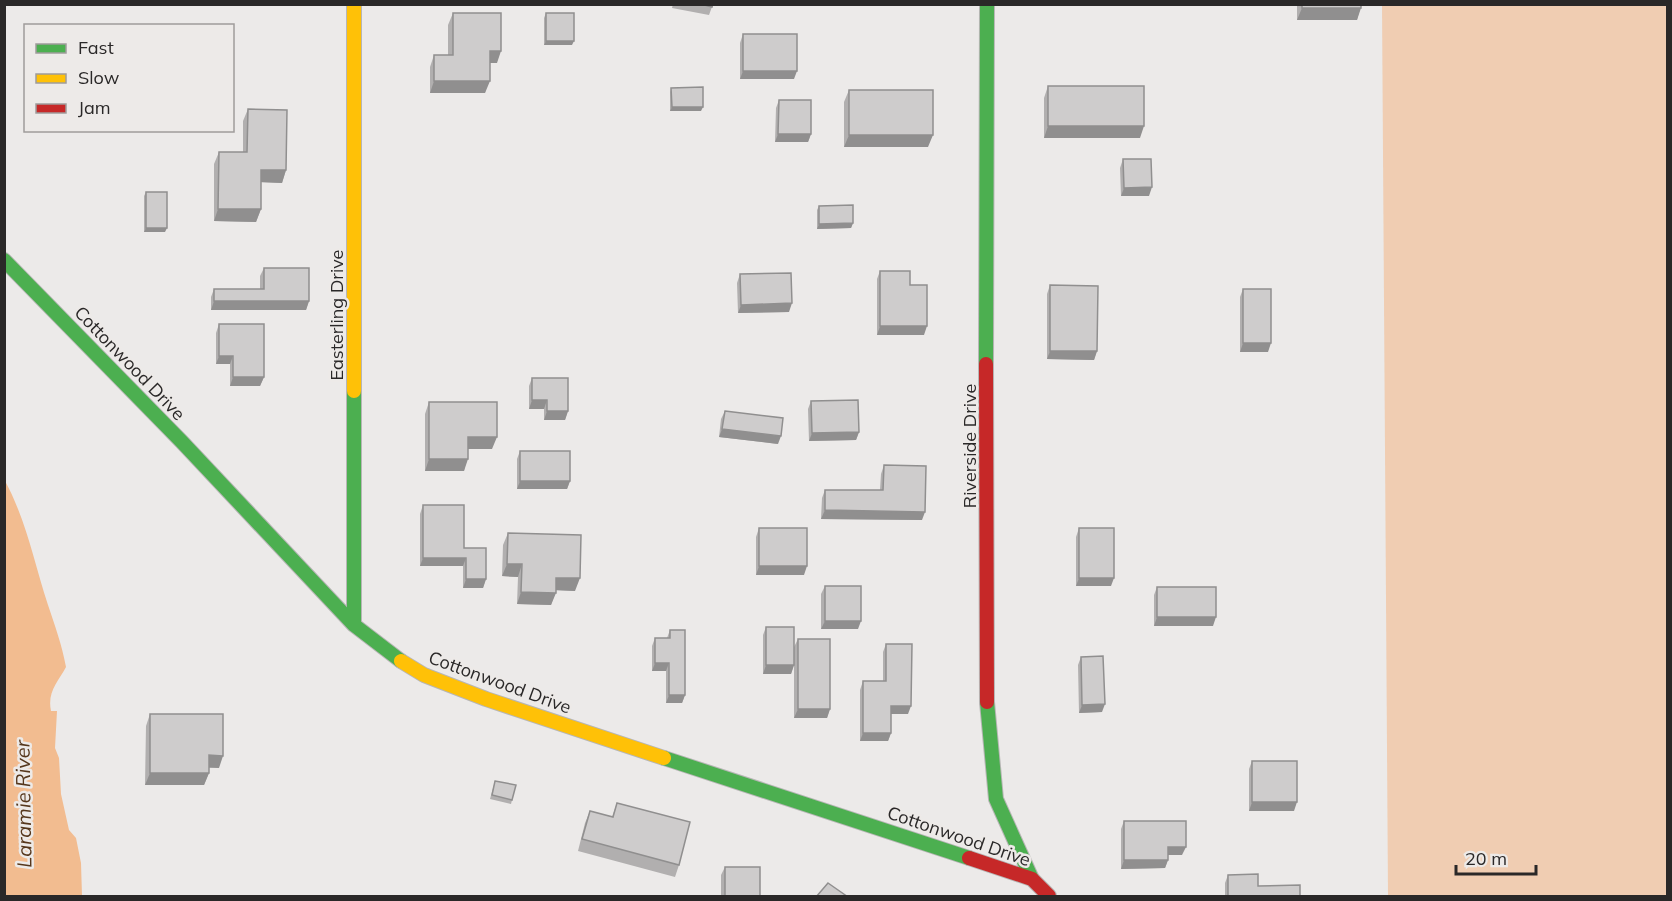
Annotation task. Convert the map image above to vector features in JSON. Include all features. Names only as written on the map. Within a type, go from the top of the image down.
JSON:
[{"type":"street","name":"Easterling Drive","points":[[354,4],[354,625]]},
{"type":"street","name":"Riverside Drive","points":[[987,4],[986,697],[996,799],[1032,879]]},
{"type":"street","name":"Cottonwood Drive","points":[[4,260],[182,442],[354,625],[387,653],[424,675],[486,699],[1032,879],[1049,897]]},
{"type":"shaded area","points":[[1382,5],[1667,5],[1667,896],[1388,896]]},
{"type":"water","name":"Laramie River","points":[[4,479],[24,525],[66,667],[54,688],[50,704],[51,711],[57,711],[55,748],[59,758],[61,794],[69,830],[76,838],[81,863],[82,896],[5,896]]},
{"type":"building","points":[[1302,4],[1361,4],[1361,8],[1302,8]]},
{"type":"building","points":[[453,13],[501,13],[501,51],[490,51],[490,81],[434,81],[434,55],[453,55]]},
{"type":"building","points":[[546,13],[574,13],[574,41],[546,41]]},
{"type":"building","points":[[743,34],[797,34],[797,71],[743,71]]},
{"type":"building","points":[[1048,86],[1144,86],[1144,126],[1048,126]]},
{"type":"building","points":[[703,87],[703,107],[672,107],[671,88]]},
{"type":"building","points":[[849,90],[933,90],[933,135],[849,135]]},
{"type":"building","points":[[779,100],[811,100],[811,134],[778,134]]},
{"type":"building","points":[[248,109],[287,110],[286,170],[261,170],[261,209],[218,209],[219,152],[247,152]]},
{"type":"building","points":[[1123,159],[1151,159],[1152,187],[1124,188]]},
{"type":"building","points":[[146,192],[167,192],[167,228],[146,228]]},
{"type":"building","points":[[853,205],[853,223],[819,224],[819,206]]},
{"type":"building","points":[[264,268],[309,268],[309,301],[214,301],[214,289],[264,289]]},
{"type":"building","points":[[880,271],[910,271],[910,285],[927,285],[927,326],[880,326]]},
{"type":"building","points":[[791,273],[792,303],[741,305],[740,274]]},
{"type":"building","points":[[1050,285],[1098,286],[1097,351],[1050,351]]},
{"type":"building","points":[[1243,289],[1271,289],[1271,343],[1243,343]]},
{"type":"building","points":[[219,324],[264,324],[264,377],[233,377],[233,356],[219,356]]},
{"type":"building","points":[[532,378],[568,378],[568,411],[547,411],[547,400],[532,400]]},
{"type":"building","points":[[858,400],[859,432],[812,433],[811,401]]},
{"type":"building","points":[[429,402],[497,402],[497,437],[468,437],[468,459],[429,459]]},
{"type":"building","points":[[725,411],[783,418],[781,436],[722,429]]},
{"type":"building","points":[[520,451],[570,451],[570,481],[520,481]]},
{"type":"building","points":[[884,465],[926,466],[925,512],[825,510],[825,490],[883,490]]},
{"type":"building","points":[[423,505],[464,505],[464,548],[486,548],[486,579],[466,579],[466,558],[423,558]]},
{"type":"building","points":[[759,528],[807,528],[807,566],[759,566]]},
{"type":"building","points":[[1079,528],[1114,528],[1114,578],[1079,578]]},
{"type":"building","points":[[508,533],[581,535],[580,578],[556,578],[556,593],[521,592],[522,564],[507,564]]},
{"type":"building","points":[[825,586],[861,586],[861,621],[825,621]]},
{"type":"building","points":[[1157,587],[1216,587],[1216,617],[1157,617]]},
{"type":"building","points":[[766,627],[794,627],[794,665],[766,665]]},
{"type":"building","points":[[670,630],[685,630],[685,695],[669,695],[669,663],[655,663],[655,638],[670,638]]},
{"type":"building","points":[[798,639],[830,639],[830,709],[798,709]]},
{"type":"building","points":[[886,644],[912,644],[911,706],[891,706],[891,733],[863,733],[863,681],[886,681]]},
{"type":"building","points":[[1103,656],[1105,704],[1082,705],[1081,657]]},
{"type":"building","points":[[150,714],[223,714],[223,756],[209,755],[209,773],[150,773]]},
{"type":"building","points":[[1252,761],[1297,761],[1297,802],[1252,802]]},
{"type":"building","points":[[495,781],[516,785],[512,800],[492,795]]},
{"type":"building","points":[[617,803],[690,822],[679,865],[582,839],[590,811],[613,817]]},
{"type":"building","points":[[1124,821],[1186,821],[1186,847],[1168,847],[1168,860],[1124,860]]},
{"type":"building","points":[[725,867],[760,867],[760,897],[725,897]]},
{"type":"building","points":[[1258,874],[1258,886],[1300,885],[1300,897],[1228,897],[1228,875]]},
{"type":"building","points":[[828,883],[848,897],[816,897]]},
{"type":"traffic: fast","points":[[986,364],[987,4]]},
{"type":"traffic: fast","points":[[4,260],[182,442],[354,625],[401,661]]},
{"type":"traffic: fast","points":[[354,391],[354,625]]},
{"type":"traffic: fast","points":[[987,702],[996,799],[1032,879]]},
{"type":"traffic: fast","points":[[664,758],[969,858]]},
{"type":"traffic: slow","points":[[354,4],[354,391]]},
{"type":"traffic: slow","points":[[401,661],[424,675],[486,699],[664,758]]},
{"type":"traffic: jam","points":[[986,364],[987,702]]},
{"type":"traffic: jam","points":[[969,858],[1032,879],[1049,896]]}]
